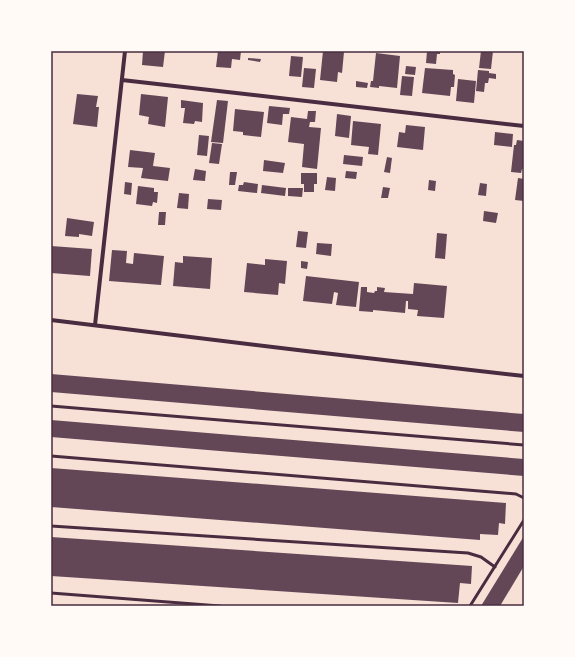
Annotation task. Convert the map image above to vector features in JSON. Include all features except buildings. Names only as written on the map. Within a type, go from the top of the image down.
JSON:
[{"type":"street","points":[[95,325],[125,51]]},
{"type":"street","points":[[122,80],[524,126]]},
{"type":"street","points":[[51,320],[524,376]]},
{"type":"lane","points":[[51,406],[524,444]]},
{"type":"lane","points":[[51,456],[516,494],[523,500]]},
{"type":"lane","points":[[470,606],[524,520]]},
{"type":"lane","points":[[51,526],[468,553],[481,557],[495,567]]},
{"type":"lane","points":[[51,593],[220,606]]}]
